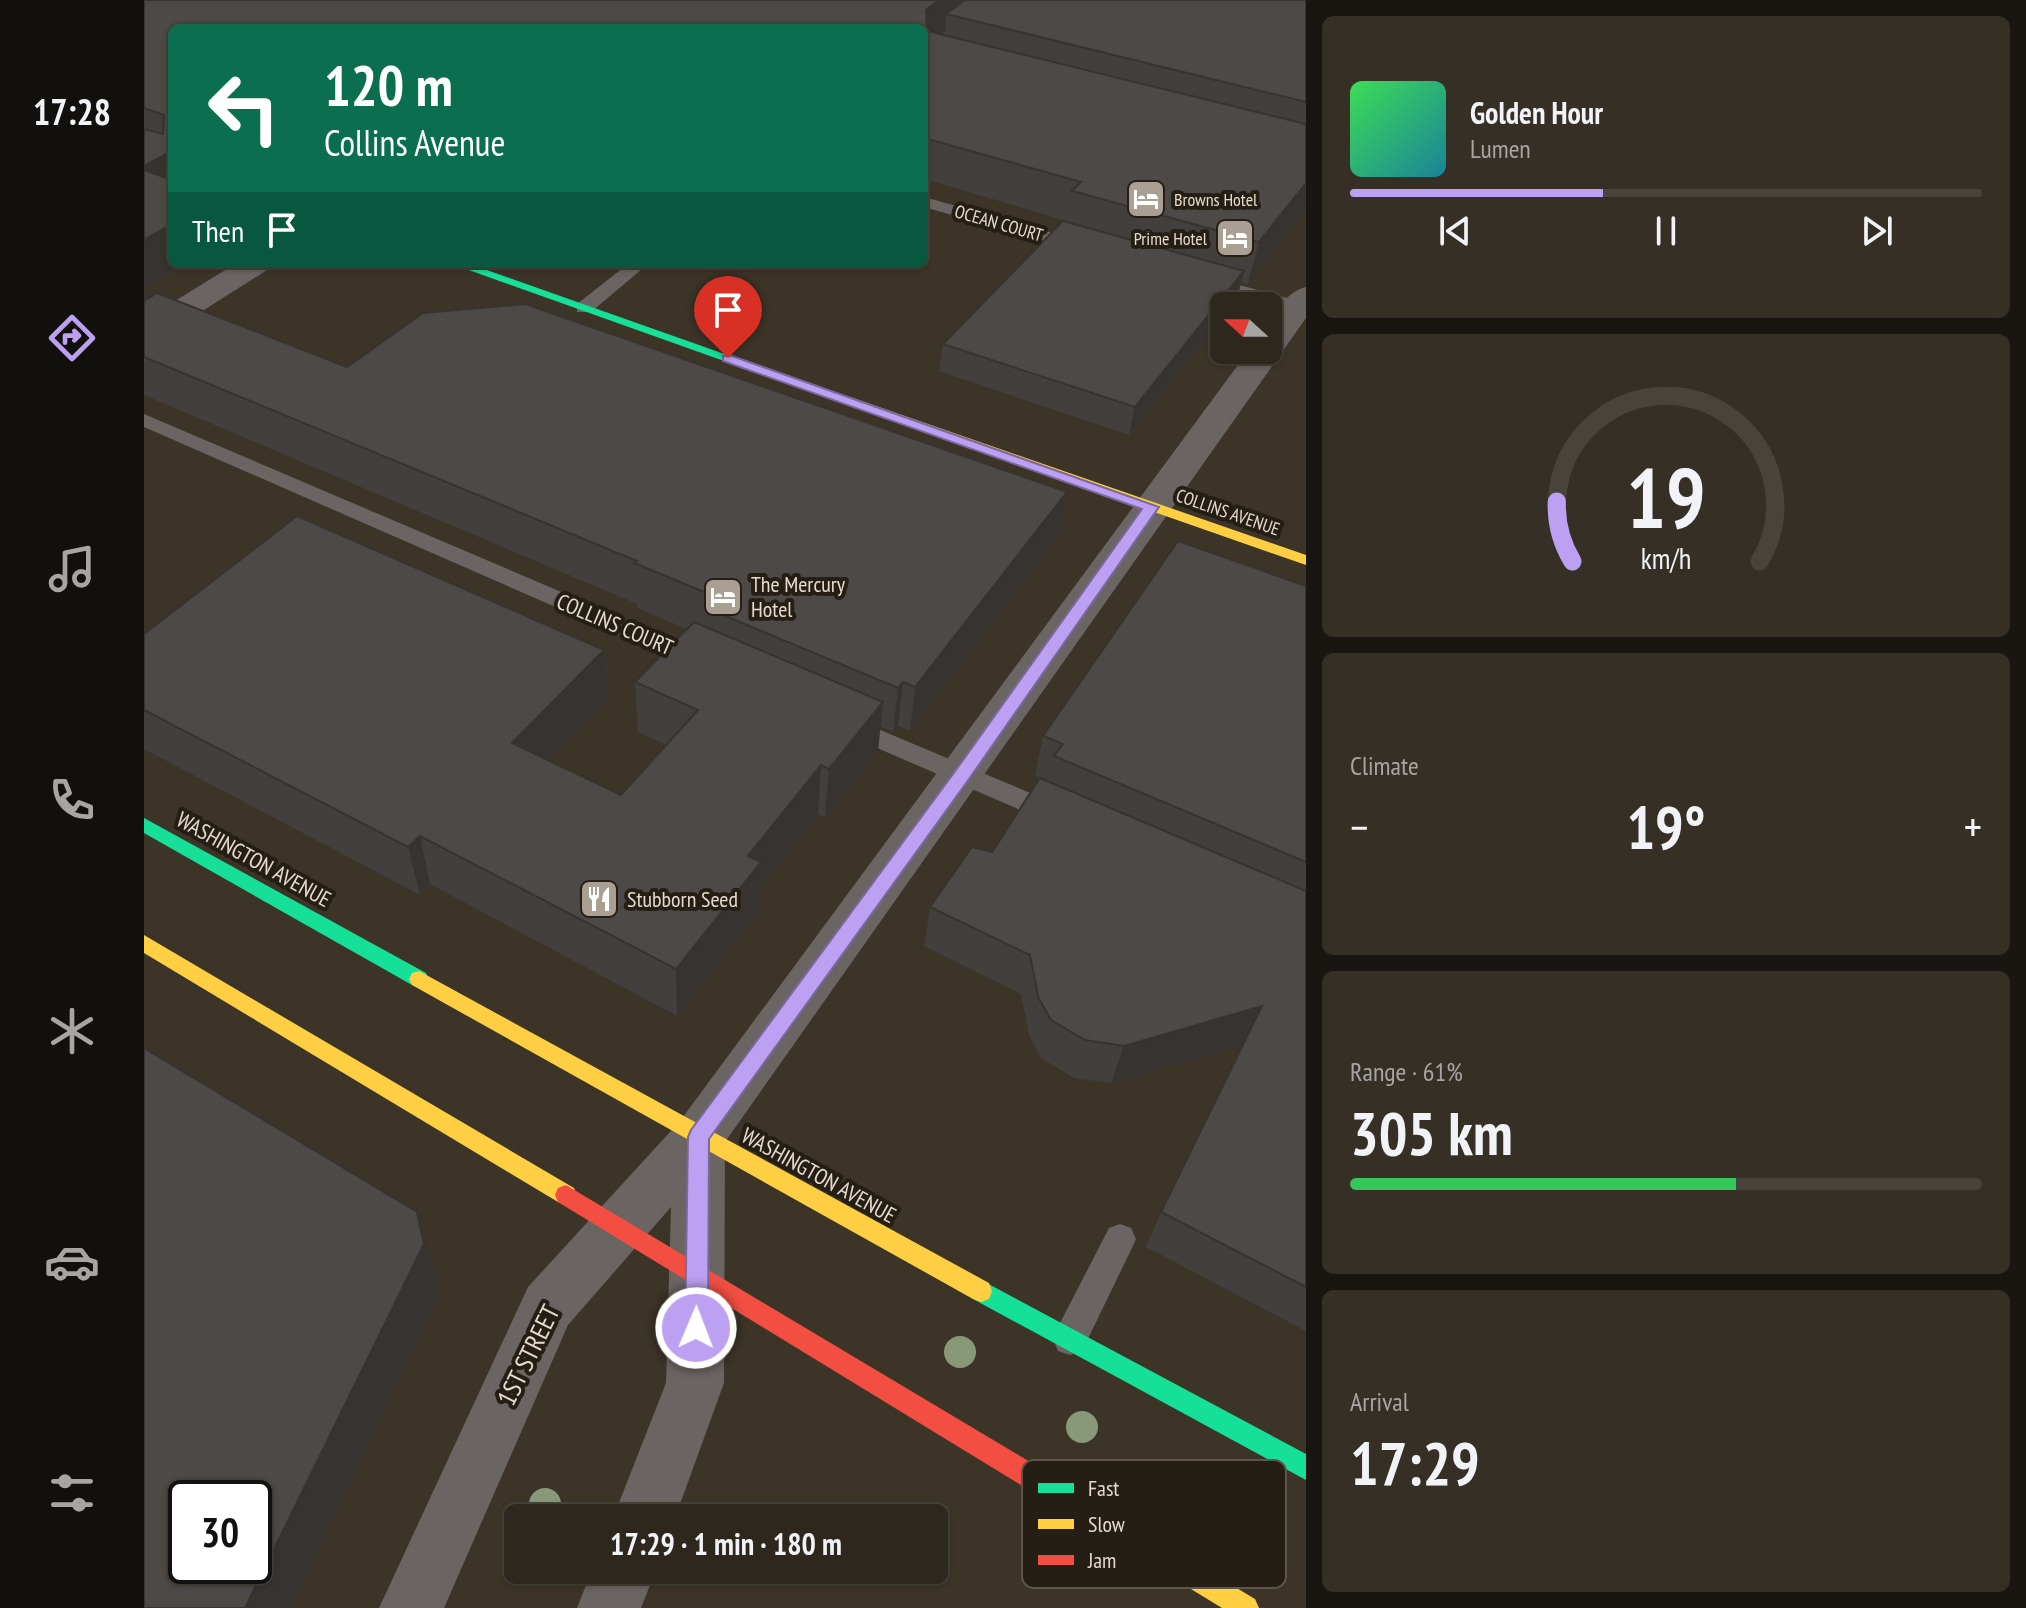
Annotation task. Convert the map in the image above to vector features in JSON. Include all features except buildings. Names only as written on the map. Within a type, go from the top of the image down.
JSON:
[{"type":"street","points":[[144,334],[250,268]]},
{"type":"street","name":"COLLINS AVENUE","points":[[469,268],[1306,560]]},
{"type":"street","name":"1ST STREET","points":[[1282,330],[1303,304]]},
{"type":"street","name":"1ST STREET","points":[[411,1608],[548,1306],[699,1137],[963,775],[1151,507],[1256,364]]},
{"type":"street","name":"WASHINGTON AVENUE","points":[[144,825],[699,1137],[1306,1468]]},
{"type":"street","points":[[144,943],[618,1225],[1022,1473]]},
{"type":"street","points":[[649,1504],[695,1383],[699,1137]]},
{"type":"street","points":[[609,1608],[618,1584]]},
{"type":"street","points":[[1208,1588],[1237,1606]]},
{"type":"lane","name":"OCEAN COURT","points":[[928,203],[1104,253]]},
{"type":"lane","points":[[584,308],[634,268]]},
{"type":"lane","points":[[1194,278],[1303,304]]},
{"type":"lane","name":"COLLINS COURT","points":[[144,420],[728,673]]},
{"type":"lane","points":[[830,717],[1072,822]]},
{"type":"lane","points":[[1070,1339],[1120,1239]]},
{"type":"traffic: fast","points":[[469,268],[850,401]]},
{"type":"traffic: fast","points":[[144,825],[419,979]]},
{"type":"traffic: fast","points":[[981,1291],[1306,1468]]},
{"type":"traffic: slow","points":[[850,401],[1306,560]]},
{"type":"traffic: slow","points":[[144,943],[566,1195]]},
{"type":"traffic: slow","points":[[419,979],[981,1291]]},
{"type":"traffic: slow","points":[[1213,1588],[1246,1608]]},
{"type":"traffic: jam","points":[[566,1195],[1022,1471]]},
{"type":"place","name":"Browns Hotel","points":[[1146,199]]},
{"type":"place","name":"Prime Hotel","points":[[1235,238]]},
{"type":"place","name":"The Mercury Hotel","points":[[723,597]]},
{"type":"place","name":"Stubborn Seed","points":[[599,899]]},
{"type":"route","points":[[696,1328],[699,1137],[963,775],[1151,507],[728,358]]}]
